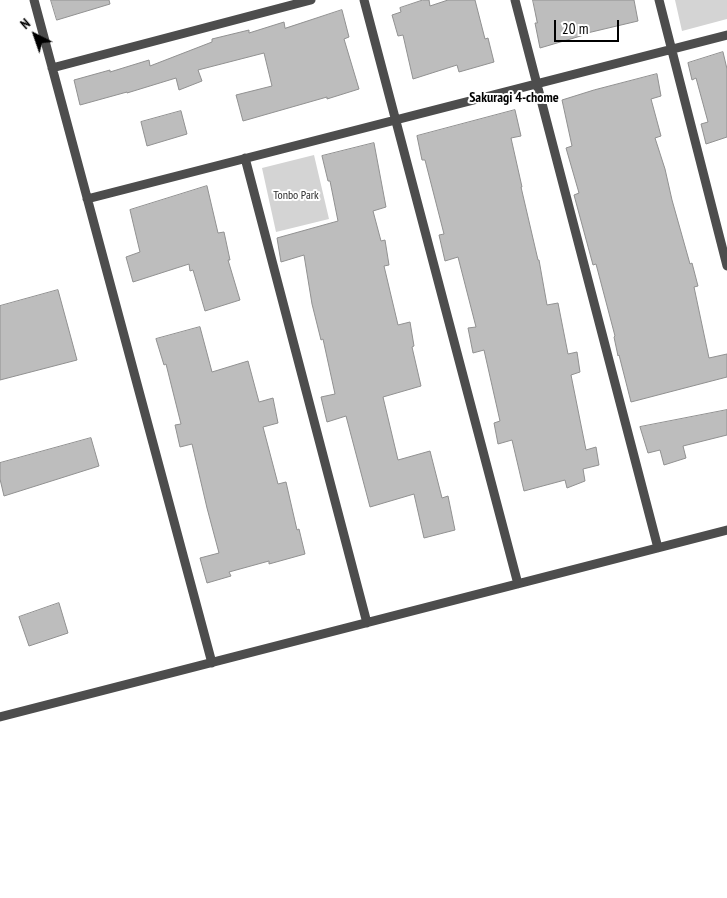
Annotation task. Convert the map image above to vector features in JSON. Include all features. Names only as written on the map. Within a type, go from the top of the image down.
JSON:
[{"type":"street","points":[[34,0],[212,663]]},
{"type":"street","points":[[52,68],[311,0]]},
{"type":"street","points":[[364,0],[518,584]]},
{"type":"street","points":[[515,0],[658,548]]},
{"type":"street","points":[[659,0],[727,266]]},
{"type":"street","points":[[87,199],[727,36]]},
{"type":"street","points":[[245,158],[367,623]]},
{"type":"street","points":[[0,717],[727,530]]},
{"type":"green space","points":[[675,0],[727,0],[727,19],[682,31]]},
{"type":"green space","name":"Tonbo Park","points":[[314,155],[329,219],[276,232],[262,168]]},
{"type":"building","points":[[51,0],[109,0],[110,4],[57,20]]},
{"type":"building","points":[[423,0],[429,0],[430,6],[448,0],[475,0],[485,39],[488,38],[494,62],[459,72],[457,65],[413,79],[403,35],[398,36],[392,15],[401,12],[400,8]]},
{"type":"building","points":[[533,0],[634,0],[638,21],[583,34],[540,48]]},
{"type":"building","points":[[342,10],[349,37],[344,39],[359,89],[243,121],[236,95],[272,86],[264,53],[198,70],[202,81],[179,90],[176,78],[80,105],[74,80],[110,70],[110,72],[149,60],[150,66],[212,42],[212,39],[249,30],[249,33],[284,22],[285,28]]},
{"type":"building","points":[[723,52],[727,69],[727,137],[706,144],[701,124],[708,122],[696,78],[692,80],[688,63]]},
{"type":"building","points":[[657,74],[661,96],[651,99],[661,136],[655,138],[690,264],[692,263],[698,286],[694,287],[709,358],[727,354],[727,377],[631,402],[596,264],[593,265],[574,195],[579,193],[566,148],[572,146],[562,100]]},
{"type":"building","points":[[515,110],[521,136],[511,138],[539,260],[547,305],[558,303],[568,354],[577,352],[580,372],[571,375],[586,450],[596,447],[599,465],[583,469],[585,481],[567,488],[565,480],[524,491],[512,440],[498,444],[494,423],[500,421],[484,350],[473,353],[468,328],[476,327],[458,257],[445,261],[439,235],[444,234],[425,160],[422,160],[417,136]]},
{"type":"building","points":[[181,111],[187,134],[147,146],[141,122]]},
{"type":"building","points":[[374,143],[386,207],[373,211],[381,241],[385,240],[389,265],[384,266],[398,325],[410,322],[414,346],[412,347],[421,386],[383,397],[398,460],[430,451],[442,498],[448,496],[455,530],[424,538],[414,494],[370,507],[346,416],[327,422],[321,397],[335,394],[323,339],[321,340],[312,304],[304,255],[281,262],[277,238],[338,221],[330,181],[328,181],[322,156]]},
{"type":"building","points":[[207,186],[218,233],[224,232],[230,260],[228,260],[240,300],[205,311],[193,270],[190,271],[189,264],[133,282],[126,257],[140,252],[130,210]]},
{"type":"building","points":[[58,290],[77,360],[0,380],[0,306]]},
{"type":"building","points":[[200,327],[212,372],[248,361],[259,402],[273,398],[278,423],[263,427],[278,484],[286,482],[297,530],[299,529],[305,554],[229,572],[231,576],[207,583],[200,558],[219,553],[192,444],[180,447],[175,425],[181,424],[166,364],[164,365],[156,339]]},
{"type":"building","points":[[727,410],[727,435],[683,446],[686,458],[664,465],[660,450],[648,453],[640,427]]},
{"type":"building","points":[[91,438],[99,466],[4,496],[0,479],[0,463]]},
{"type":"building","points":[[59,603],[68,633],[29,646],[19,617]]},
{"type":"district","name":"Sakuragi 4-chome","points":[[514,98]]}]
